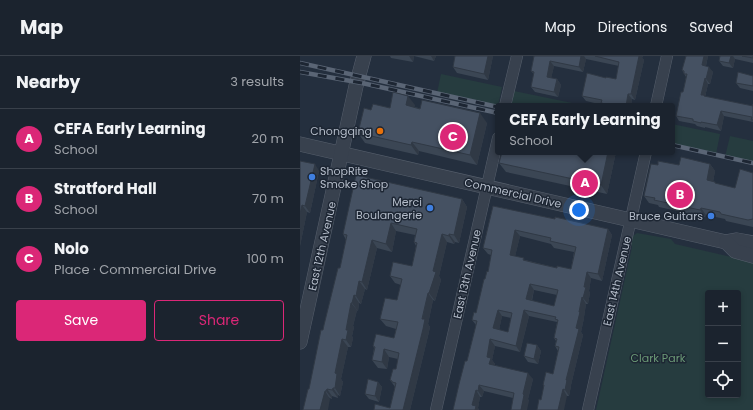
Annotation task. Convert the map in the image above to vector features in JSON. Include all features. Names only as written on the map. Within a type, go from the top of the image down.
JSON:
[{"type":"street","name":"East 12th Avenue","points":[[300,342],[356,86],[364,56]]},
{"type":"street","points":[[506,103],[516,56]]},
{"type":"street","points":[[657,103],[668,56]]},
{"type":"street","name":"Commercial Drive","points":[[300,144],[726,242],[737,240],[753,243]]},
{"type":"street","name":"East 13th Avenue","points":[[436,410],[495,152]]},
{"type":"street","name":"East 14th Avenue","points":[[588,410],[645,155]]},
{"type":"street","name":"Commercial Drive","points":[[726,242],[735,251],[753,256]]},
{"type":"green space","points":[[441,74],[502,87],[499,103],[495,103],[495,105],[437,93]]},
{"type":"green space","points":[[514,91],[572,103],[512,103]]},
{"type":"green space","points":[[675,125],[720,134],[716,154],[675,145]]},
{"type":"green space","points":[[730,136],[753,141],[753,163],[725,157]]},
{"type":"green space","name":"Clark Park","points":[[637,233],[671,239],[675,244],[753,262],[753,410],[596,410],[632,247],[631,244],[633,236]]},
{"type":"building","points":[[455,56],[488,56],[484,74],[453,67]]},
{"type":"building","points":[[534,56],[581,56],[579,67],[550,61],[547,77],[557,79],[554,92],[531,87],[534,72],[531,71]]},
{"type":"building","points":[[595,56],[639,56],[631,94],[628,94],[626,103],[601,103],[602,100],[582,96],[587,73],[616,79],[619,62]]},
{"type":"building","points":[[686,56],[704,56],[702,65],[709,67],[701,95],[753,106],[753,120],[751,120],[752,117],[721,111],[717,125],[701,123],[693,121],[693,119],[676,116],[681,92],[683,92],[687,74],[684,74],[684,71],[682,70]]},
{"type":"building","points":[[720,56],[731,56],[729,63],[719,61]]},
{"type":"building","points":[[742,56],[753,56],[753,58]]},
{"type":"building","points":[[738,72],[753,76],[753,86],[736,83]]},
{"type":"building","points":[[393,92],[408,96],[406,105],[420,109],[422,100],[480,113],[470,155],[412,142],[411,145],[358,133],[364,108],[371,110],[373,104],[390,108]]},
{"type":"building","points":[[501,155],[607,155],[601,185],[499,163]]},
{"type":"building","points":[[681,157],[710,164],[707,180],[735,188],[740,169],[753,173],[753,219],[748,220],[701,208],[700,210],[654,200],[655,198],[644,196],[651,164],[658,165],[658,161],[679,165]]},
{"type":"building","points":[[300,161],[315,164],[305,206],[302,205],[300,214]]},
{"type":"building","points":[[356,175],[462,199],[454,235],[449,234],[449,236],[442,234],[433,271],[436,272],[428,293],[422,319],[425,319],[423,329],[403,410],[374,410],[375,404],[390,408],[396,383],[390,380],[393,369],[396,369],[399,353],[384,349],[382,362],[372,360],[376,334],[394,338],[398,322],[380,319],[385,298],[397,300],[402,279],[390,276],[393,262],[412,266],[417,243],[414,242],[417,229],[391,223],[386,244],[372,240],[362,282],[359,281],[356,296],[354,295],[351,303],[346,330],[348,330],[346,340],[342,339],[335,373],[337,374],[335,388],[332,390],[327,389],[325,391],[320,410],[303,410],[309,389],[321,330],[323,330],[338,268],[340,268],[347,235],[343,234]]},
{"type":"building","points":[[493,206],[555,219],[555,217],[608,229],[598,274],[587,272],[584,287],[586,287],[583,298],[582,297],[576,328],[579,329],[566,380],[565,390],[563,389],[558,410],[537,410],[539,399],[541,400],[546,372],[553,374],[559,347],[555,346],[557,339],[554,338],[558,320],[555,319],[556,317],[524,310],[516,346],[490,339],[487,357],[491,358],[489,364],[528,373],[521,410],[511,410],[514,393],[479,385],[472,405],[476,406],[475,410],[453,410],[477,321],[472,320],[474,312],[476,313],[484,279],[487,271],[488,272],[492,250],[483,248]],"holes":[[[515,230],[551,238],[550,241],[576,247],[571,269],[557,266],[557,268],[535,263],[523,260],[524,258],[510,255]],[[530,284],[558,290],[554,306],[526,299]],[[498,310],[512,313],[508,332],[493,328]]]},
{"type":"building","points":[[527,343],[537,345],[534,359],[524,356]]},
{"type":"building","points":[[368,379],[378,382],[375,396],[365,394]]},
{"type":"railway","points":[[300,63],[495,106]]},
{"type":"railway","points":[[300,72],[362,83],[495,112]]},
{"type":"railway","points":[[675,146],[753,163]]},
{"type":"place","name":"Chongqing","points":[[380,131]]},
{"type":"place","name":"Nolo","points":[[453,137]]},
{"type":"place","name":"ShopRite Smoke Shop","points":[[312,177]]},
{"type":"place","name":"CEFA Early Learning","points":[[585,183]]},
{"type":"place","name":"Stratford Hall","points":[[680,195]]},
{"type":"place","name":"Merci Boulangerie","points":[[430,208]]},
{"type":"place","name":"Bruce Guitars","points":[[711,216]]}]
